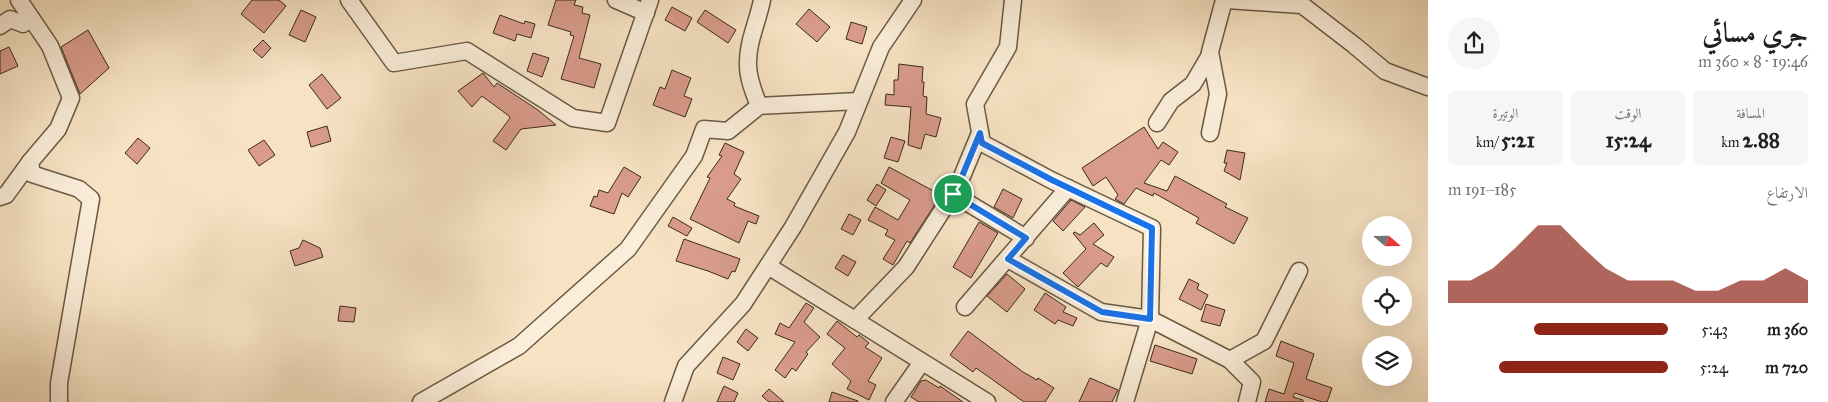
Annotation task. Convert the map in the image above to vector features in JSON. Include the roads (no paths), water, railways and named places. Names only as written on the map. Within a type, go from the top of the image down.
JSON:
[{"type":"street","points":[[0,197],[6,195],[58,128],[71,98],[50,46],[19,0]]},
{"type":"street","points":[[349,0],[394,63],[467,51],[572,118],[607,123],[648,6],[616,0]]},
{"type":"street","points":[[759,106],[750,82],[748,65],[749,52],[762,0]]},
{"type":"street","points":[[673,402],[686,366],[743,304],[793,227],[847,132],[880,47],[913,0]]},
{"type":"street","points":[[1013,0],[1008,47],[975,104],[982,143],[1068,188],[1152,228],[1150,319],[1125,402]]},
{"type":"street","points":[[1210,133],[1218,94],[1210,52],[1225,0],[1304,3],[1385,71],[1428,87]]},
{"type":"street","points":[[0,26],[10,19],[23,24],[31,18]]},
{"type":"street","points":[[1157,123],[1171,101],[1192,84],[1210,55]]},
{"type":"street","points":[[421,402],[519,346],[628,249],[694,156],[704,129],[728,131],[759,106],[859,101]]},
{"type":"street","points":[[854,320],[906,267],[958,186],[980,133]]},
{"type":"street","points":[[30,162],[32,174],[79,189],[91,199],[59,383],[59,402]]},
{"type":"street","points":[[966,307],[1068,188]]},
{"type":"street","points":[[953,194],[1026,238]]},
{"type":"street","points":[[1008,259],[1102,312],[1150,319],[1230,360],[1252,382],[1247,402]]},
{"type":"street","points":[[768,266],[987,402]]},
{"type":"street","points":[[1230,360],[1264,341],[1299,271]]},
{"type":"street","points":[[894,402],[922,362]]}]
